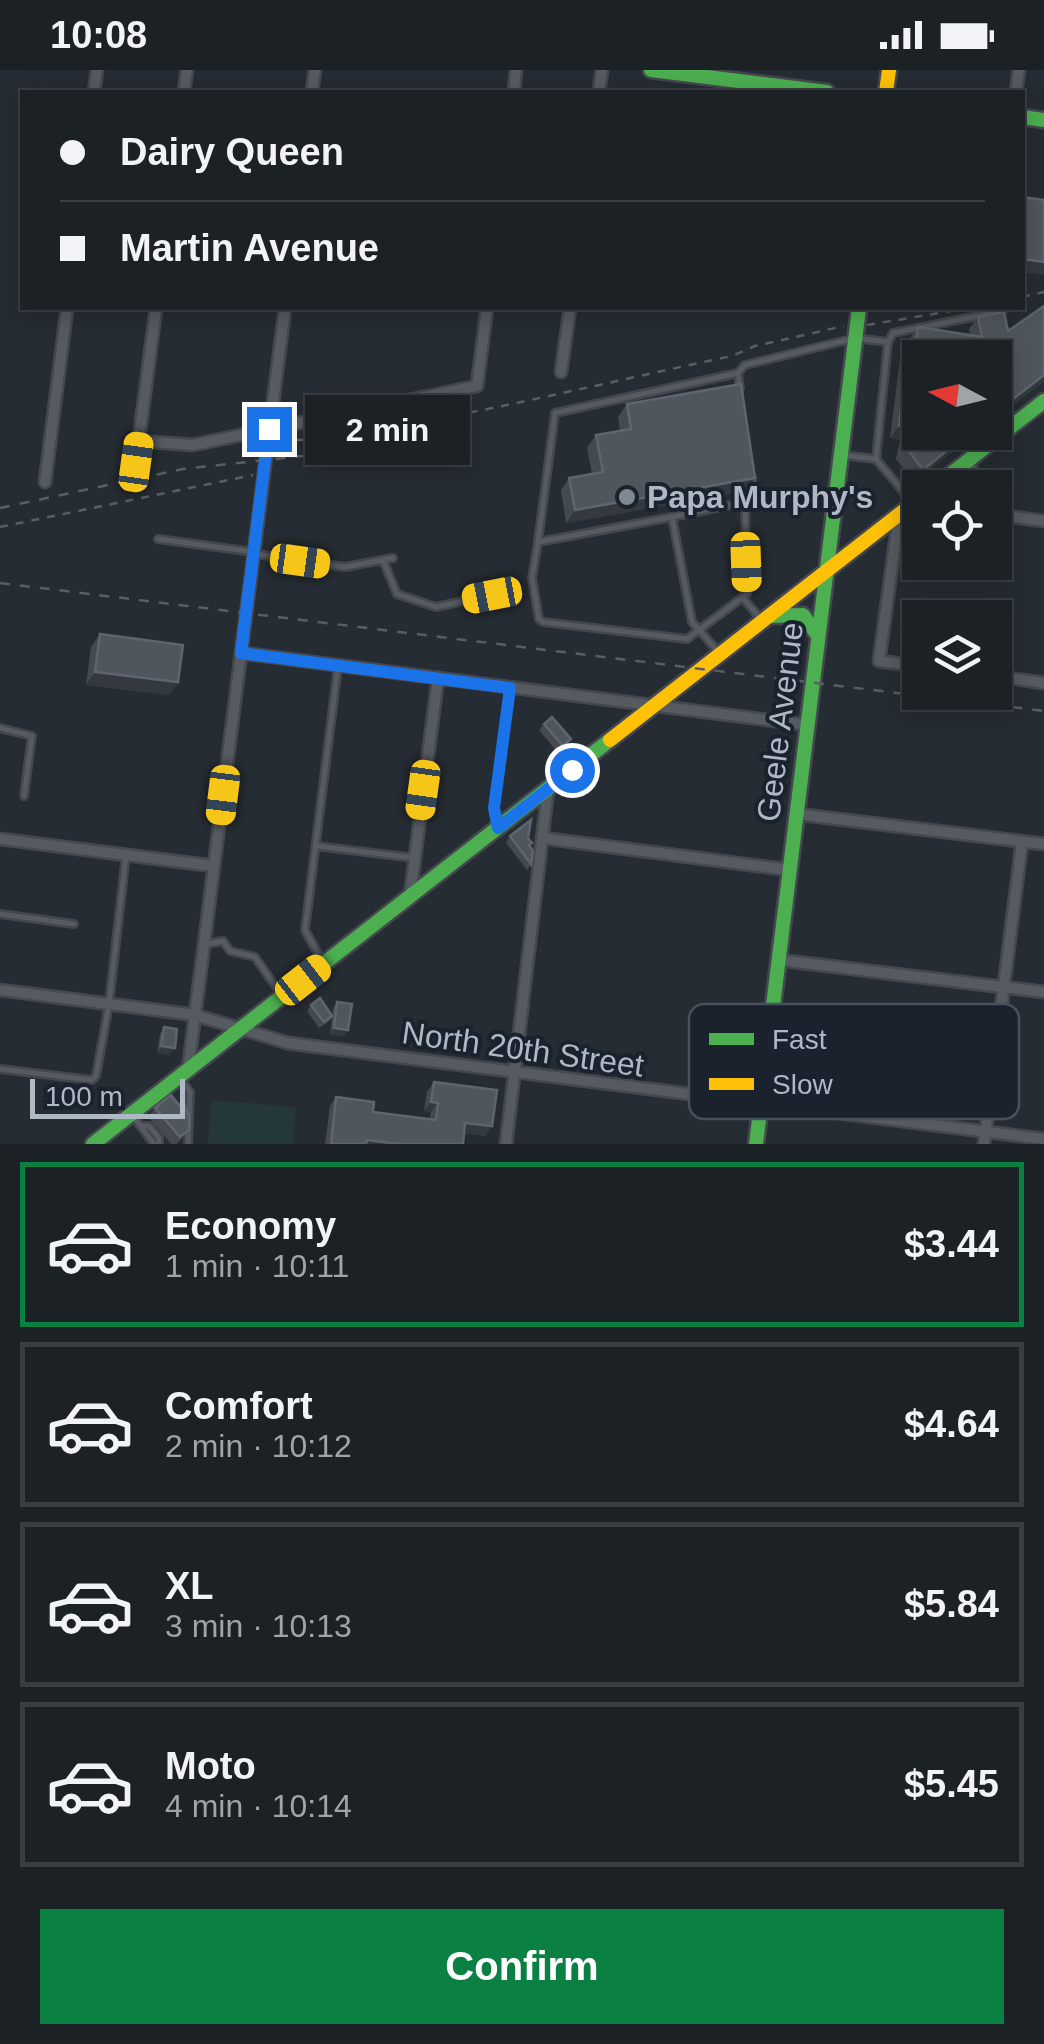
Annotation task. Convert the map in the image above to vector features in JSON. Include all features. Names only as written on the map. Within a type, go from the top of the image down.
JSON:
[{"type":"main road","points":[[651,70],[731,75],[816,90]]},
{"type":"main road","name":"Geele Avenue","points":[[774,1004],[859,310]]},
{"type":"main road","points":[[956,470],[1044,401]]},
{"type":"main road","points":[[93,1144],[136,1120],[184,1073],[240,1028],[902,512]]},
{"type":"main road","points":[[766,619],[802,615],[818,637]]},
{"type":"main road","name":"Geele Avenue","points":[[756,1144],[759,1119]]},
{"type":"street","points":[[44,482],[67,310]]},
{"type":"street","points":[[136,462],[156,310]]},
{"type":"street","points":[[184,1073],[195,1015],[285,310]]},
{"type":"street","points":[[138,441],[193,445],[477,386],[486,310]]},
{"type":"street","points":[[561,372],[570,310]]},
{"type":"street","points":[[966,462],[972,470]]},
{"type":"street","points":[[899,514],[879,660],[902,663]]},
{"type":"street","points":[[1012,517],[1044,521]]},
{"type":"street","points":[[241,653],[808,724]]},
{"type":"street","points":[[410,896],[438,678]]},
{"type":"street","points":[[1012,678],[1044,682]]},
{"type":"street","points":[[506,1144],[548,788]]},
{"type":"street","points":[[796,814],[1044,844]]},
{"type":"street","points":[[542,838],[790,870]]},
{"type":"street","points":[[0,839],[214,866]]},
{"type":"street","points":[[1002,1004],[1022,842]]},
{"type":"street","points":[[779,960],[1044,992]]},
{"type":"street","name":"North 20th Street","points":[[0,990],[195,1015],[288,1043],[689,1096]]},
{"type":"street","name":"North 20th Street","points":[[852,1119],[984,1138],[1044,1140]]},
{"type":"lane","points":[[876,459],[888,342],[893,333],[1003,310]]},
{"type":"lane","points":[[745,502],[747,592],[688,638],[541,621],[532,578],[555,413],[738,374],[745,366],[856,332],[888,342]]},
{"type":"lane","points":[[738,374],[740,393]]},
{"type":"lane","points":[[840,455],[876,459],[902,486]]},
{"type":"lane","points":[[538,542],[745,502],[753,492],[751,472]]},
{"type":"lane","points":[[672,517],[692,622],[720,655]]},
{"type":"lane","points":[[158,540],[345,567],[393,558]]},
{"type":"lane","points":[[383,560],[396,594],[436,606],[492,595]]},
{"type":"lane","points":[[743,598],[766,619]]},
{"type":"lane","points":[[324,963],[306,930],[338,666]]},
{"type":"lane","points":[[498,828],[494,808],[510,688]]},
{"type":"lane","points":[[0,728],[32,736],[24,796]]},
{"type":"lane","points":[[316,846],[414,858]]},
{"type":"lane","points":[[0,1068],[92,1080],[99,1064],[109,1004],[126,855]]},
{"type":"lane","points":[[0,914],[74,924]]},
{"type":"lane","points":[[204,944],[223,941],[230,951],[255,957],[282,996]]},
{"type":"lane","points":[[184,1073],[190,1092],[189,1141]]},
{"type":"lane","points":[[136,1120],[156,1144]]},
{"type":"path","points":[[274,442],[342,436],[732,356],[755,346],[840,325],[856,332],[959,310]]},
{"type":"path","points":[[477,386],[485,407]]},
{"type":"path","points":[[0,527],[252,476]]},
{"type":"shaded area","points":[[211,1100],[296,1107],[293,1144],[208,1144]]},
{"type":"building","points":[[1025,197],[1044,200],[1044,262],[1025,259]]},
{"type":"building","points":[[1044,306],[1044,375],[1012,400],[1012,340],[916,340],[918,327],[982,337],[978,317],[1004,312],[1008,331]]},
{"type":"building","points":[[741,384],[755,478],[575,510],[569,478],[603,472],[596,435],[631,429],[627,404]]},
{"type":"building","points":[[908,450],[948,450],[923,470]]},
{"type":"building","points":[[100,634],[183,645],[178,682],[95,672]]},
{"type":"building","points":[[552,717],[571,739],[563,746],[544,724]]},
{"type":"building","points":[[531,820],[528,838],[533,851],[531,864],[510,836]]},
{"type":"building","points":[[320,998],[332,1016],[324,1022],[311,1005]]},
{"type":"building","points":[[337,1002],[352,1004],[348,1030],[334,1028]]},
{"type":"building","points":[[164,1027],[177,1029],[175,1048],[161,1046]]},
{"type":"building","points":[[434,1082],[497,1090],[492,1126],[465,1123],[463,1144],[367,1140],[366,1144],[331,1144],[336,1097],[374,1102],[373,1112],[436,1120],[438,1103],[431,1102]]},
{"type":"building","points":[[171,1095],[179,1105],[183,1102],[189,1117],[189,1130],[180,1137],[155,1108]]},
{"type":"railway","points":[[0,508],[183,469],[348,451],[423,436]]},
{"type":"railway","points":[[0,583],[1044,711]]},
{"type":"traffic: fast","points":[[651,70],[811,90]]},
{"type":"traffic: fast","points":[[1025,117],[1044,120]]},
{"type":"traffic: fast","points":[[773,1004],[859,310]]},
{"type":"traffic: fast","points":[[956,470],[1044,401]]},
{"type":"traffic: fast","points":[[770,616],[803,615],[818,636]]},
{"type":"traffic: fast","points":[[93,1144],[610,740]]},
{"type":"traffic: fast","points":[[756,1144],[759,1119]]},
{"type":"traffic: slow","points":[[886,90],[889,70]]},
{"type":"traffic: slow","points":[[610,740],[902,512]]},
{"type":"place","name":"Papa Murphy's","points":[[627,497]]},
{"type":"route","points":[[269,429],[241,653],[510,688],[494,808],[498,828],[572,770]]}]
